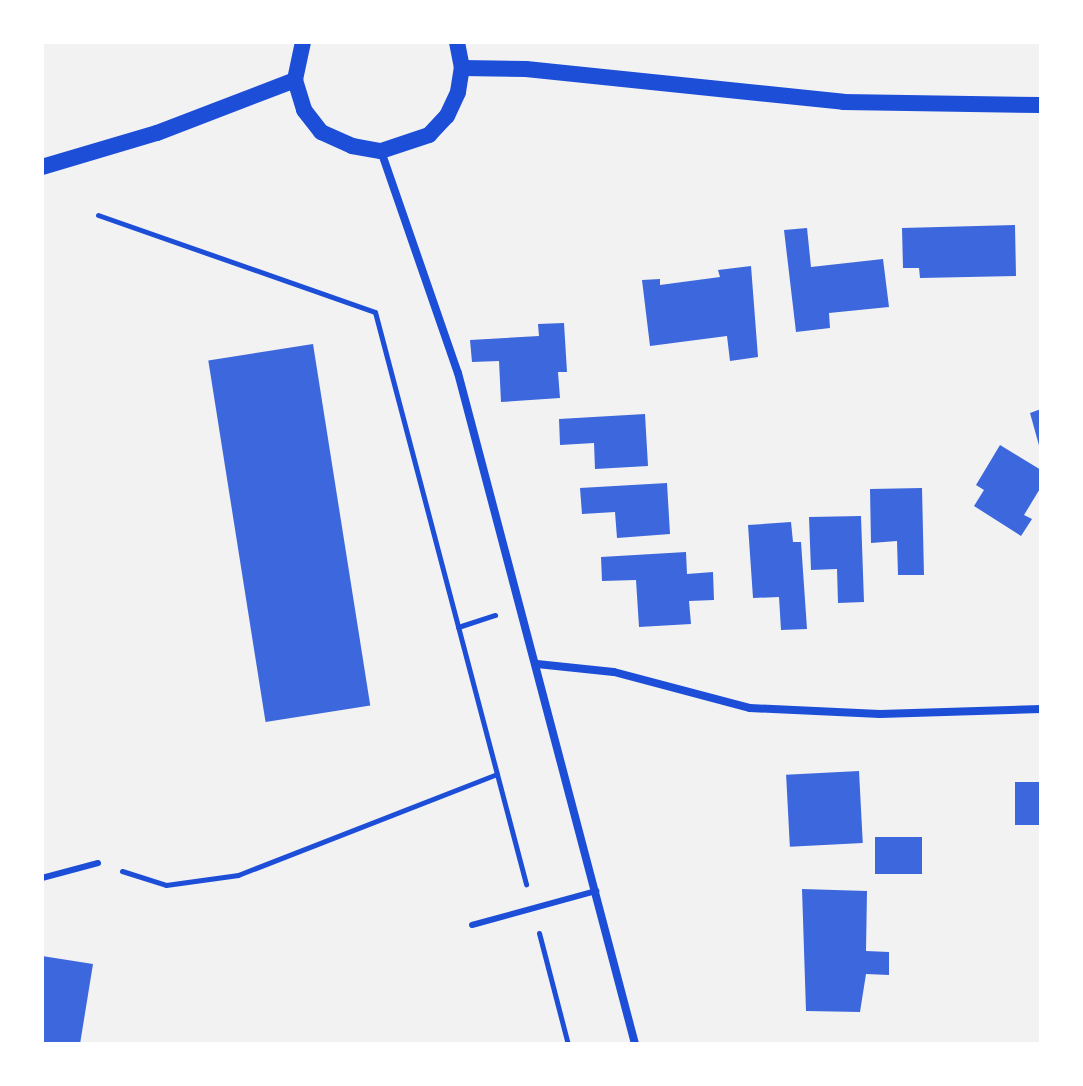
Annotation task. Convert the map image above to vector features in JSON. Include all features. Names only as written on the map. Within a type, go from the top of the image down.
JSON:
[{"type":"main road","points":[[303,42],[295,80],[304,110],[321,132],[352,146],[381,151],[406,146],[438,125],[458,92],[462,68],[457,42]]},
{"type":"main road","points":[[462,68],[843,102],[1041,105]]},
{"type":"main road","points":[[42,167],[157,133],[295,80]]},
{"type":"street","points":[[381,151],[458,373],[598,891],[635,1044]]},
{"type":"street","points":[[537,664],[614,672],[750,708],[841,714],[1041,709]]},
{"type":"lane","points":[[42,878],[98,863]]},
{"type":"lane","points":[[472,925],[598,891]]},
{"type":"path","points":[[98,215],[375,312],[568,1044]]},
{"type":"path","points":[[458,627],[520,607]]},
{"type":"path","points":[[98,863],[166,885],[238,875],[497,774]]},
{"type":"building","points":[[1015,225],[1016,276],[920,278],[919,268],[903,268],[902,228]]},
{"type":"building","points":[[807,228],[811,267],[883,259],[889,307],[829,313],[830,328],[796,332],[784,230]]},
{"type":"building","points":[[751,266],[758,357],[730,361],[727,336],[650,346],[642,280],[660,279],[660,285],[720,277],[718,270]]},
{"type":"building","points":[[564,323],[567,372],[558,372],[560,398],[501,402],[499,361],[472,362],[470,340],[539,336],[538,324]]},
{"type":"building","points":[[313,344],[370,705],[266,722],[208,361]]},
{"type":"building","points":[[1041,409],[1041,449],[1040,449],[1030,413]]},
{"type":"building","points":[[645,414],[648,466],[595,469],[594,443],[560,445],[559,419]]},
{"type":"building","points":[[1000,445],[1041,470],[1041,487],[1024,515],[1032,519],[1021,536],[974,506],[984,490],[976,485]]},
{"type":"building","points":[[667,483],[670,534],[617,538],[615,512],[582,514],[580,488]]},
{"type":"building","points":[[922,488],[924,575],[898,575],[897,541],[871,543],[870,489]]},
{"type":"building","points":[[861,516],[864,602],[838,603],[837,569],[811,570],[809,517]]},
{"type":"building","points":[[791,522],[793,542],[801,542],[807,629],[781,630],[779,597],[753,598],[748,525]]},
{"type":"building","points":[[686,552],[687,574],[713,572],[714,600],[689,601],[691,624],[639,627],[636,580],[602,581],[601,557]]},
{"type":"building","points":[[859,771],[863,843],[790,847],[786,775]]},
{"type":"building","points":[[1015,782],[1041,782],[1041,825],[1015,825]]},
{"type":"building","points":[[875,837],[922,837],[922,874],[875,874]]},
{"type":"building","points":[[802,889],[867,891],[866,951],[889,952],[889,975],[866,974],[860,1012],[806,1011]]},
{"type":"building","points":[[42,956],[93,964],[80,1044],[42,1044]]}]
